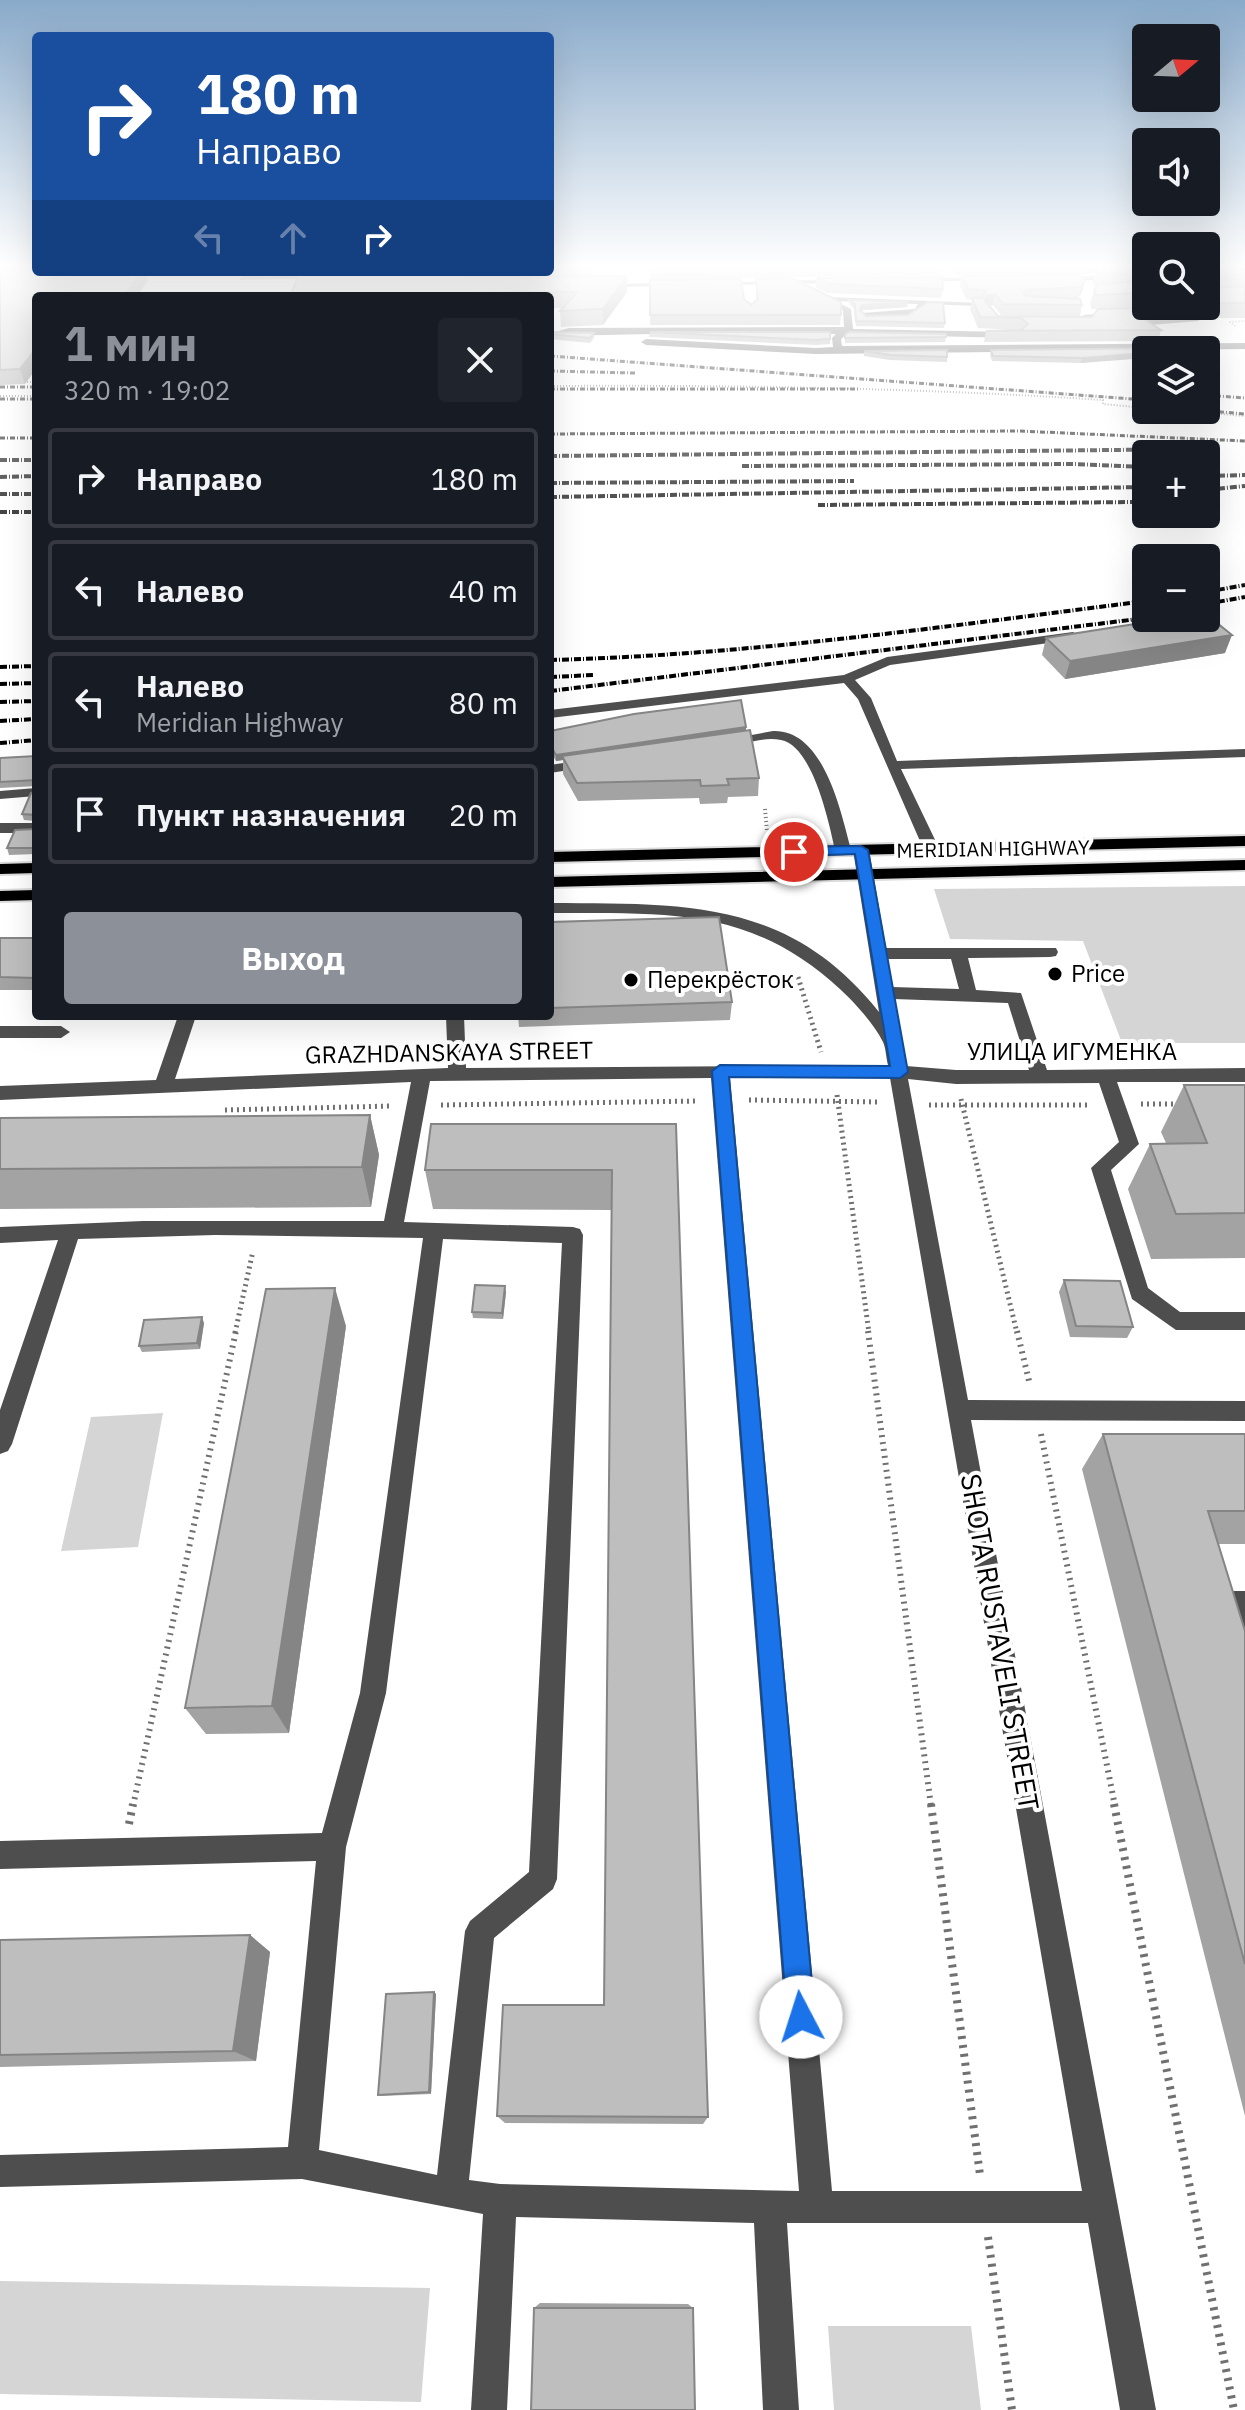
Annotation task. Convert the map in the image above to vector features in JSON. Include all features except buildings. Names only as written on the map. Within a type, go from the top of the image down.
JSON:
[{"type":"main road","name":"MERIDIAN HIGHWAY","points":[[554,857],[1245,841]]},
{"type":"main road","name":"MERIDIAN HIGHWAY","points":[[554,882],[1245,865]]},
{"type":"main road","points":[[0,869],[32,868]]},
{"type":"main road","points":[[0,896],[32,895]]},
{"type":"street","points":[[554,714],[847,679],[887,661],[1092,633]]},
{"type":"street","points":[[847,679],[864,698],[931,848]]},
{"type":"street","points":[[705,746],[783,735],[806,747],[832,807],[843,850]]},
{"type":"street","points":[[892,765],[1245,753]]},
{"type":"street","points":[[554,768],[612,760]]},
{"type":"street","points":[[0,795],[32,792]]},
{"type":"street","points":[[0,828],[32,828]]},
{"type":"street","name":"SHOTA RUSTAVELI STREET","points":[[861,850],[903,1103],[1138,2410]]},
{"type":"street","points":[[554,908],[682,909],[728,917],[778,935],[824,963],[864,1000],[895,1045]]},
{"type":"street","points":[[958,952],[969,995]]},
{"type":"street","points":[[879,954],[1050,952]]},
{"type":"street","points":[[885,993],[1015,997],[1040,1077]]},
{"type":"street","points":[[163,1086],[186,1020]]},
{"type":"street","points":[[455,1020],[457,1075]]},
{"type":"street","points":[[0,1032],[61,1032]]},
{"type":"street","points":[[720,1071],[817,2207]]},
{"type":"street","name":"УЛИЦА ИГУМЕНКА","points":[[900,1072],[956,1077],[1245,1075]]},
{"type":"street","name":"GRAZHDANSKAYA STREET","points":[[0,1093],[422,1075],[900,1072]]},
{"type":"street","points":[[393,1227],[422,1075]]},
{"type":"street","points":[[1106,1076],[1129,1144],[1101,1168],[1139,1293],[1176,1321],[1245,1321]]},
{"type":"street","points":[[0,1235],[71,1230],[393,1227],[573,1235],[543,1879],[480,1931],[451,2194]]},
{"type":"street","points":[[0,1444],[71,1230]]},
{"type":"street","points":[[302,2163],[332,1847],[373,1693],[434,1230]]},
{"type":"street","points":[[958,1410],[1245,1411]]},
{"type":"street","points":[[1245,1603],[1234,1603],[1245,1642]]},
{"type":"street","points":[[0,1855],[332,1847]]},
{"type":"street","points":[[0,2171],[302,2163],[451,2194],[500,2200],[770,2207],[1102,2207]]},
{"type":"street","points":[[489,2410],[500,2200]]},
{"type":"street","points":[[770,2207],[781,2410]]},
{"type":"path","points":[[21,382],[32,382]]},
{"type":"path","points":[[554,386],[775,385],[968,391],[1103,400],[1103,404],[1132,407]]},
{"type":"path","points":[[0,396],[32,396]]},
{"type":"path","points":[[1220,414],[1245,416]]},
{"type":"path","points":[[956,1077],[1036,1410],[1234,2410]]},
{"type":"path","points":[[839,1099],[1012,2410]]},
{"type":"path","points":[[220,1110],[839,1099],[963,1106],[1187,1104]]},
{"type":"path","points":[[123,1852],[258,1229]]},
{"type":"shaded area","points":[[1245,886],[1245,1043],[1122,1043],[1083,941],[950,939],[934,889]]},
{"type":"shaded area","points":[[163,1413],[138,1547],[61,1551],[91,1417]]},
{"type":"shaded area","points":[[0,2281],[430,2288],[421,2402],[0,2394]]},
{"type":"shaded area","points":[[828,2326],[971,2326],[981,2410],[834,2410]]},
{"type":"railway","points":[[881,380],[1132,399]]},
{"type":"railway","points":[[0,387],[32,387]]},
{"type":"railway","points":[[554,389],[858,389]]},
{"type":"railway","points":[[1220,396],[1245,398]]},
{"type":"railway","points":[[0,399],[32,399]]},
{"type":"railway","points":[[1220,412],[1245,414]]},
{"type":"railway","points":[[554,434],[1019,431],[1245,441]]},
{"type":"railway","points":[[0,438],[32,438]]},
{"type":"railway","points":[[554,456],[1132,450]]},
{"type":"railway","points":[[0,460],[32,460]]},
{"type":"railway","points":[[742,466],[1132,466]]},
{"type":"railway","points":[[1220,476],[1245,475]]},
{"type":"railway","points":[[0,477],[32,476]]},
{"type":"railway","points":[[554,483],[854,481]]},
{"type":"railway","points":[[1220,489],[1245,486]]},
{"type":"railway","points":[[554,497],[1132,487]]},
{"type":"railway","points":[[0,494],[32,494]]},
{"type":"railway","points":[[818,505],[1132,502]]},
{"type":"railway","points":[[0,512],[32,512]]},
{"type":"railway","points":[[1220,589],[1245,585]]},
{"type":"railway","points":[[1220,601],[1245,597]]},
{"type":"railway","points":[[554,660],[774,646],[1132,603]]},
{"type":"railway","points":[[554,691],[1132,620]]},
{"type":"railway","points":[[0,667],[32,666]]},
{"type":"railway","points":[[554,677],[594,675]]},
{"type":"railway","points":[[0,684],[32,683]]},
{"type":"railway","points":[[0,702],[32,701]]},
{"type":"railway","points":[[0,721],[32,719]]},
{"type":"railway","points":[[0,743],[32,740]]},
{"type":"place","name":"Price","points":[[1055,974]]},
{"type":"place","name":"Перекрёсток","points":[[631,980]]},
{"type":"route","points":[[794,852],[861,850],[900,1072],[720,1071],[801,2017]]}]
